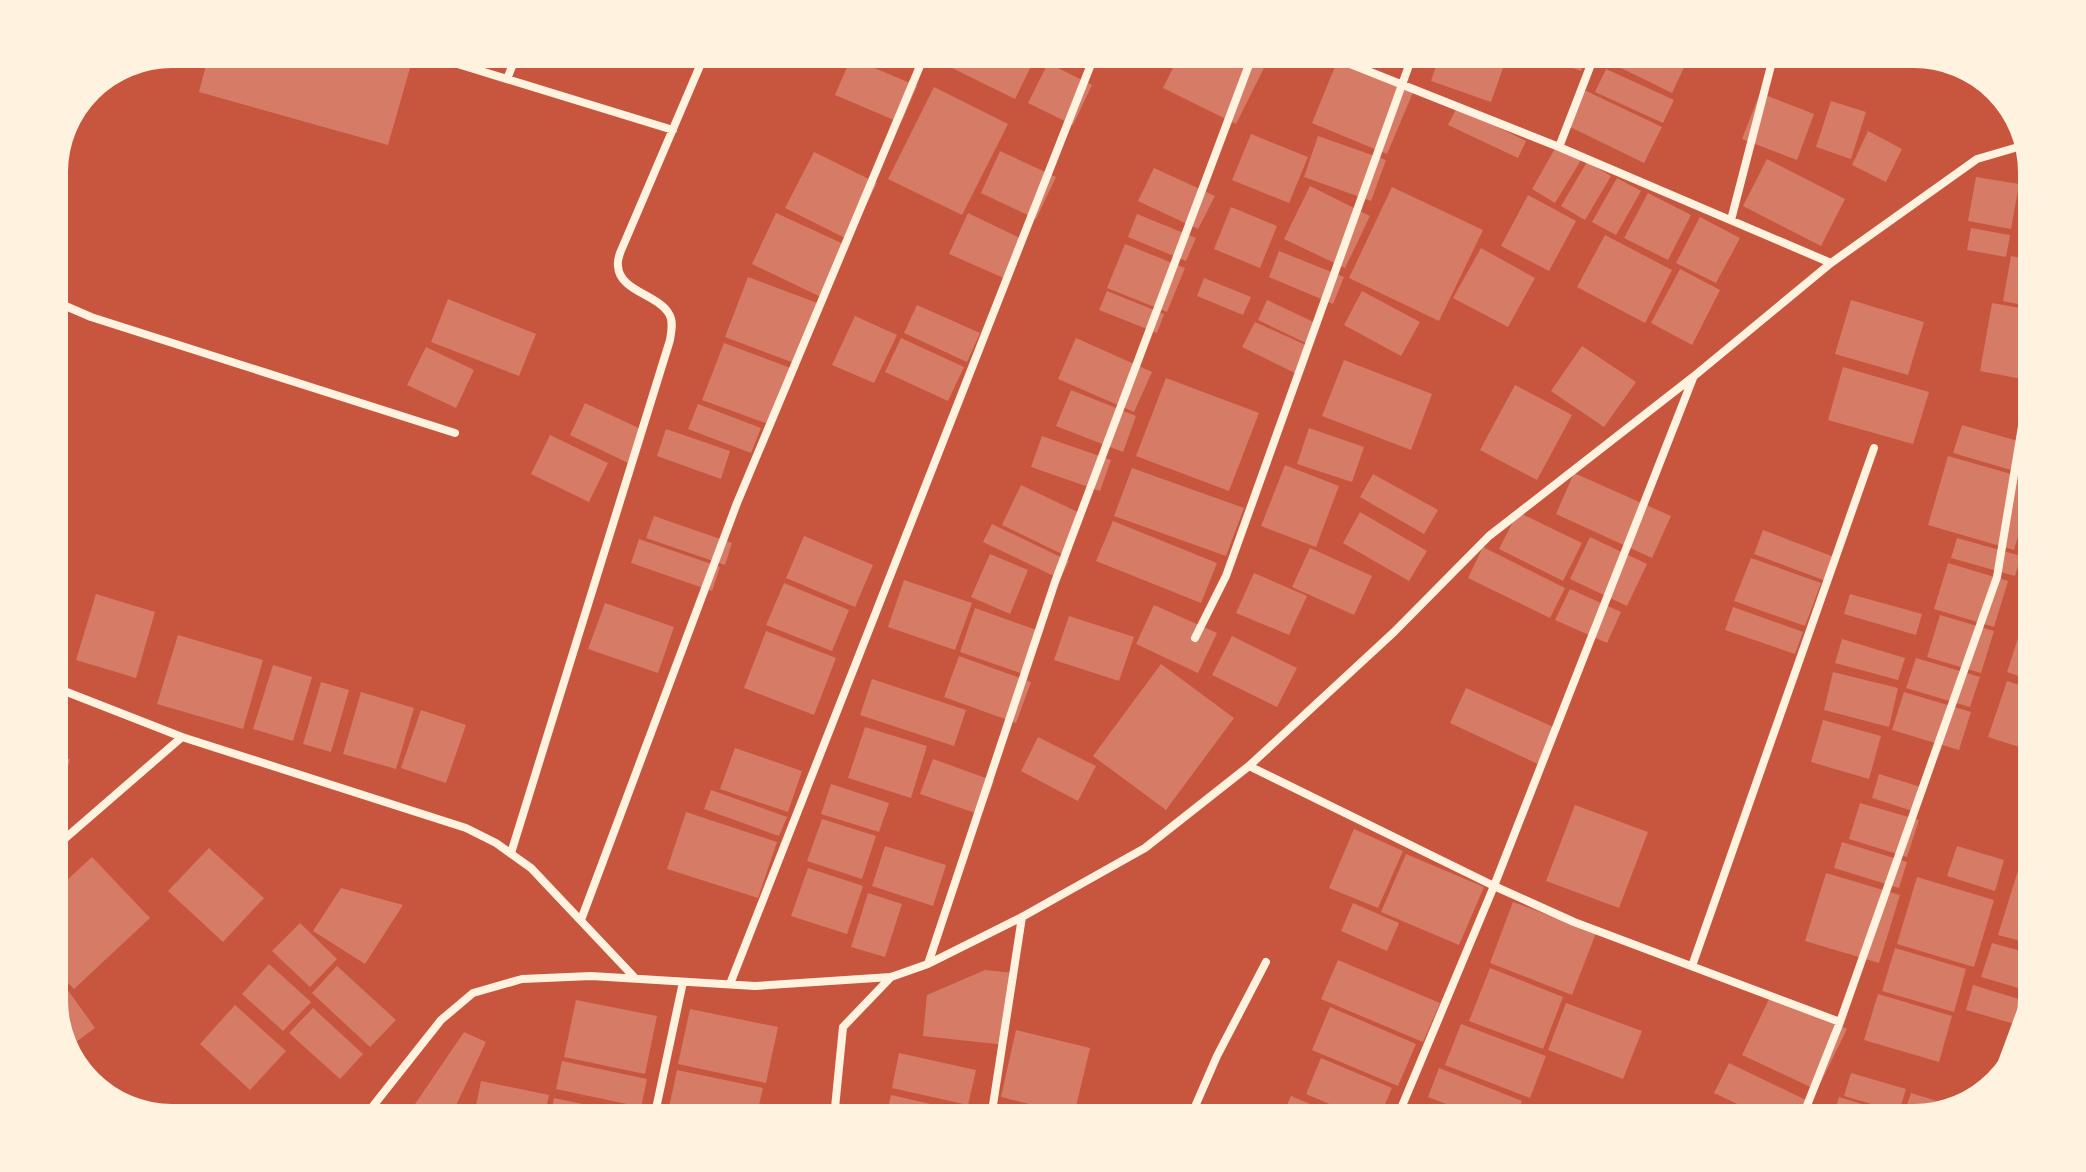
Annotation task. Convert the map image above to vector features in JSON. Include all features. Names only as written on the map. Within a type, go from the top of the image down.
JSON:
[{"type":"street","points":[[471,68],[673,130]]},
{"type":"street","points":[[507,79],[511,68]]},
{"type":"street","points":[[511,853],[670,340],[671,316],[628,283],[620,275],[618,266],[620,253],[699,68]]},
{"type":"street","points":[[581,920],[737,503],[919,68]]},
{"type":"street","points":[[730,984],[1090,68]]},
{"type":"street","points":[[928,964],[1055,582],[1248,68]]},
{"type":"street","points":[[1361,68],[1559,147],[1831,263]]},
{"type":"street","points":[[1195,638],[1226,576],[1408,68]]},
{"type":"street","points":[[1559,147],[1590,68]]},
{"type":"street","points":[[1731,220],[1770,68]]},
{"type":"street","points":[[375,1104],[441,1020],[473,993],[522,979],[591,976],[755,986],[891,977],[928,964],[1022,917],[1145,848],[1249,766],[1394,632],[1489,536],[1693,377],[1831,263],[1977,159],[2015,148]]},
{"type":"street","points":[[68,307],[455,433]]},
{"type":"street","points":[[1403,1104],[1494,886],[1693,377]]},
{"type":"street","points":[[1692,966],[1874,448]]},
{"type":"street","points":[[1808,1104],[1840,1022],[1997,577],[2018,450]]},
{"type":"street","points":[[68,692],[182,737],[466,828],[496,843],[531,868],[636,979]]},
{"type":"street","points":[[68,836],[182,737]]},
{"type":"street","points":[[1249,766],[1574,922],[1840,1022]]},
{"type":"street","points":[[993,1104],[1022,917]]},
{"type":"street","points":[[1196,1104],[1217,1056],[1266,962]]},
{"type":"street","points":[[835,1104],[843,1027],[891,977]]},
{"type":"street","points":[[657,1104],[683,982]]},
{"type":"building","points":[[205,68],[410,68],[388,145],[199,92]]},
{"type":"building","points":[[847,68],[875,68],[917,86],[901,123],[835,95]]},
{"type":"building","points":[[952,68],[1030,68],[1015,99]]},
{"type":"building","points":[[1046,68],[1058,68],[1092,85],[1073,125],[1028,103]]},
{"type":"building","points":[[1173,68],[1264,68],[1236,124],[1163,88]]},
{"type":"building","points":[[1334,68],[1360,68],[1414,90],[1387,154],[1312,123]]},
{"type":"building","points":[[1435,68],[1503,68],[1491,102],[1431,81]]},
{"type":"building","points":[[1621,68],[1684,68],[1672,93]]},
{"type":"building","points":[[1606,69],[1674,100],[1663,123],[1595,92]]},
{"type":"building","points":[[934,87],[1008,124],[962,215],[888,179]]},
{"type":"building","points":[[1584,90],[1662,127],[1644,163],[1566,125]]},
{"type":"building","points":[[1760,93],[1814,114],[1797,160],[1742,139]]},
{"type":"building","points":[[1831,101],[1866,112],[1851,159],[1816,147]]},
{"type":"building","points":[[1457,107],[1526,141],[1518,158],[1448,125]]},
{"type":"building","points":[[1868,131],[1902,149],[1886,182],[1852,165]]},
{"type":"building","points":[[1251,134],[1308,157],[1289,203],[1232,180]]},
{"type":"building","points":[[1318,136],[1386,160],[1371,201],[1304,177]]},
{"type":"building","points":[[1557,145],[1581,160],[1555,203],[1532,189]]},
{"type":"building","points":[[1000,151],[1056,177],[1036,219],[981,193]]},
{"type":"building","points":[[814,152],[877,183],[849,240],[785,208]]},
{"type":"building","points":[[1767,159],[1845,199],[1821,246],[1743,206]]},
{"type":"building","points":[[1587,162],[1611,176],[1585,220],[1561,206]]},
{"type":"building","points":[[1154,168],[1215,196],[1198,229],[1138,201]]},
{"type":"building","points":[[1976,177],[2018,184],[2011,229],[1968,221]]},
{"type":"building","points":[[1617,178],[1641,191],[1616,235],[1592,222]]},
{"type":"building","points":[[1310,186],[1370,216],[1345,268],[1284,239]]},
{"type":"building","points":[[1392,187],[1483,230],[1439,321],[1349,278]]},
{"type":"building","points":[[1648,193],[1691,215],[1668,260],[1624,238]]},
{"type":"building","points":[[1528,195],[1576,221],[1549,271],[1501,246]]},
{"type":"building","points":[[1231,207],[1277,226],[1260,268],[1214,249]]},
{"type":"building","points":[[776,213],[848,246],[823,298],[752,264]]},
{"type":"building","points":[[968,213],[1024,240],[1006,279],[949,254]]},
{"type":"building","points":[[1137,214],[1196,238],[1186,261],[1128,237]]},
{"type":"building","points":[[1700,217],[1740,238],[1716,283],[1676,263]]},
{"type":"building","points":[[1971,228],[2010,235],[2006,257],[1967,250]]},
{"type":"building","points":[[1605,235],[1672,270],[1645,323],[1577,287]]},
{"type":"building","points":[[1125,244],[1185,268],[1167,312],[1107,288]]},
{"type":"building","points":[[1481,248],[1535,278],[1508,327],[1453,298]]},
{"type":"building","points":[[1279,251],[1344,277],[1333,304],[1269,277]]},
{"type":"building","points":[[2011,256],[2018,257],[2018,304],[2003,301]]},
{"type":"building","points":[[1680,269],[1720,290],[1692,345],[1651,323]]},
{"type":"building","points":[[748,277],[820,304],[797,364],[725,337]]},
{"type":"building","points":[[1204,278],[1251,297],[1243,315],[1197,296]]},
{"type":"building","points":[[1107,291],[1164,314],[1157,333],[1099,310]]},
{"type":"building","points":[[1362,291],[1420,322],[1401,356],[1344,325]]},
{"type":"building","points":[[448,299],[536,334],[519,376],[431,342]]},
{"type":"building","points":[[1267,300],[1320,325],[1310,345],[1258,320]]},
{"type":"building","points":[[1851,300],[1924,322],[1908,375],[1835,354]]},
{"type":"building","points":[[1992,303],[2018,308],[2018,378],[1980,371]]},
{"type":"building","points":[[917,305],[980,333],[967,362],[904,333]]},
{"type":"building","points":[[855,316],[897,335],[874,383],[832,365]]},
{"type":"building","points":[[1255,322],[1310,347],[1297,374],[1242,347]]},
{"type":"building","points":[[901,338],[964,367],[948,401],[885,372]]},
{"type":"building","points":[[1076,338],[1152,372],[1134,412],[1058,379]]},
{"type":"building","points":[[724,343],[793,369],[771,425],[702,400]]},
{"type":"building","points":[[1582,346],[1636,382],[1604,427],[1551,391]]},
{"type":"building","points":[[426,347],[474,370],[456,408],[407,385]]},
{"type":"building","points":[[1344,360],[1432,394],[1411,450],[1322,416]]},
{"type":"building","points":[[1843,367],[1929,392],[1913,444],[1828,420]]},
{"type":"building","points":[[1166,378],[1259,413],[1229,491],[1136,456]]},
{"type":"building","points":[[1515,385],[1572,415],[1537,480],[1480,450]]},
{"type":"building","points":[[1071,390],[1136,416],[1123,452],[1056,426]]},
{"type":"building","points":[[585,403],[645,431],[630,464],[570,435]]},
{"type":"building","points":[[698,404],[761,428],[751,453],[688,429]]},
{"type":"building","points":[[1962,425],[2018,441],[2018,472],[1953,453]]},
{"type":"building","points":[[1309,428],[1364,447],[1352,482],[1297,464]]},
{"type":"building","points":[[666,429],[730,451],[721,479],[657,456]]},
{"type":"building","points":[[550,435],[608,463],[589,502],[531,474]]},
{"type":"building","points":[[1042,436],[1111,460],[1100,491],[1031,467]]},
{"type":"building","points":[[1948,456],[2018,476],[2018,536],[2014,550],[1928,525]]},
{"type":"building","points":[[1285,465],[1339,486],[1316,547],[1261,526]]},
{"type":"building","points":[[1132,468],[1244,508],[1226,556],[1114,516]]},
{"type":"building","points":[[1574,473],[1671,516],[1652,558],[1556,514]]},
{"type":"building","points":[[1373,474],[1438,510],[1424,534],[1360,497]]},
{"type":"building","points":[[1021,485],[1084,515],[1064,555],[1002,525]]},
{"type":"building","points":[[1360,512],[1427,551],[1409,581],[1343,543]]},
{"type":"building","points":[[1518,512],[1582,543],[1563,581],[1499,549]]},
{"type":"building","points":[[654,516],[732,543],[725,565],[646,538]]},
{"type":"building","points":[[1113,521],[1217,563],[1201,603],[1096,561]]},
{"type":"building","points":[[992,524],[1069,561],[1060,579],[983,542]]},
{"type":"building","points":[[1763,530],[1834,557],[1826,581],[1754,554]]},
{"type":"building","points":[[804,536],[873,565],[855,607],[786,578]]},
{"type":"building","points":[[1590,537],[1647,564],[1627,606],[1570,579]]},
{"type":"building","points":[[1957,538],[2018,555],[2018,566],[2015,576],[1951,558]]},
{"type":"building","points":[[639,539],[720,567],[712,591],[631,563]]},
{"type":"building","points":[[1483,547],[1565,588],[1550,618],[1468,578]]},
{"type":"building","points":[[1310,548],[1372,576],[1354,615],[1292,587]]},
{"type":"building","points":[[990,554],[1028,570],[1010,614],[971,597]]},
{"type":"building","points":[[1751,558],[1821,583],[1805,626],[1734,601]]},
{"type":"building","points":[[1948,563],[2008,581],[1994,627],[1934,609]]},
{"type":"building","points":[[1254,573],[1307,596],[1289,635],[1236,613]]},
{"type":"building","points":[[904,580],[972,603],[955,650],[888,627]]},
{"type":"building","points":[[784,583],[849,610],[832,651],[766,625]]},
{"type":"building","points":[[1570,589],[1621,612],[1607,643],[1555,620]]},
{"type":"building","points":[[96,594],[155,612],[136,678],[76,660]]},
{"type":"building","points":[[1850,594],[1922,614],[1916,635],[1844,614]]},
{"type":"building","points":[[605,603],[674,627],[658,673],[588,649]]},
{"type":"building","points":[[1154,605],[1217,633],[1198,673],[1136,644]]},
{"type":"building","points":[[1733,607],[1803,632],[1795,654],[1725,630]]},
{"type":"building","points":[[975,608],[1042,632],[1026,675],[960,652]]},
{"type":"building","points":[[1940,615],[1994,631],[1981,673],[1927,657]]},
{"type":"building","points":[[1069,616],[1134,637],[1119,681],[1054,660]]},
{"type":"building","points":[[766,631],[836,658],[814,715],[744,688]]},
{"type":"building","points":[[178,635],[263,660],[243,729],[157,704]]},
{"type":"building","points":[[1232,636],[1297,668],[1277,707],[1212,675]]},
{"type":"building","points":[[2018,638],[2018,676],[2007,672]]},
{"type":"building","points":[[1842,639],[1905,658],[1898,680],[1835,663]]},
{"type":"building","points":[[959,656],[1031,682],[1016,723],[944,697]]},
{"type":"building","points":[[1916,658],[1980,677],[1970,707],[1906,688]]},
{"type":"building","points":[[1161,664],[1234,718],[1166,810],[1093,756]]},
{"type":"building","points":[[273,665],[312,677],[293,741],[253,729]]},
{"type":"building","points":[[1833,672],[1898,688],[1889,727],[1824,710]]},
{"type":"building","points":[[872,679],[966,710],[954,746],[860,715]]},
{"type":"building","points":[[2007,681],[2018,685],[2018,747],[1988,737]]},
{"type":"building","points":[[321,682],[349,690],[331,752],[303,744]]},
{"type":"building","points":[[1466,688],[1558,729],[1542,766],[1450,723]]},
{"type":"building","points":[[361,692],[414,708],[396,769],[343,754]]},
{"type":"building","points":[[1904,692],[1971,712],[1959,750],[1892,730]]},
{"type":"building","points":[[421,710],[466,725],[446,783],[401,768]]},
{"type":"building","points":[[1823,720],[1881,736],[1869,779],[1811,762]]},
{"type":"building","points":[[865,727],[927,746],[911,798],[848,778]]},
{"type":"building","points":[[1038,737],[1096,766],[1078,801],[1021,771]]},
{"type":"building","points":[[735,748],[802,771],[788,812],[720,789]]},
{"type":"building","points":[[933,759],[994,781],[981,815],[920,794]]},
{"type":"building","points":[[1879,774],[1924,788],[1916,812],[1872,798]]},
{"type":"building","points":[[831,784],[889,803],[879,832],[821,814]]},
{"type":"building","points":[[711,790],[787,817],[779,836],[704,809]]},
{"type":"building","points":[[1860,803],[1919,820],[1907,857],[1849,839]]},
{"type":"building","points":[[1575,805],[1648,832],[1619,908],[1546,881]]},
{"type":"building","points":[[686,812],[777,842],[758,898],[667,869]]},
{"type":"building","points":[[822,819],[876,836],[862,879],[807,861]]},
{"type":"building","points":[[1354,829],[1403,851],[1378,908],[1329,888]]},
{"type":"building","points":[[1842,842],[1907,862],[1899,888],[1834,868]]},
{"type":"building","points":[[885,846],[946,865],[933,906],[872,886]]},
{"type":"building","points":[[1957,846],[2004,860],[1995,891],[1947,876]]},
{"type":"building","points":[[209,848],[264,898],[223,942],[168,891]]},
{"type":"building","points":[[1406,854],[1484,887],[1459,945],[1381,912]]},
{"type":"building","points":[[92,857],[150,918],[74,989],[68,983],[68,879]]},
{"type":"building","points":[[808,868],[863,886],[847,934],[791,916]]},
{"type":"building","points":[[2018,870],[2018,940],[1998,935]]},
{"type":"building","points":[[1826,873],[1900,895],[1879,963],[1805,941]]},
{"type":"building","points":[[1917,877],[1994,900],[1974,967],[1897,944]]},
{"type":"building","points":[[341,888],[403,905],[365,964],[313,931]]},
{"type":"building","points":[[868,893],[902,904],[885,957],[851,947]]},
{"type":"building","points":[[1513,902],[1596,933],[1572,995],[1490,963]]},
{"type":"building","points":[[1353,903],[1399,923],[1387,951],[1341,931]]},
{"type":"building","points":[[300,923],[337,959],[310,987],[272,951]]},
{"type":"building","points":[[1992,943],[2018,950],[2018,988],[1981,977]]},
{"type":"building","points":[[1895,948],[1966,969],[1954,1012],[1882,991]]},
{"type":"building","points":[[1338,960],[1440,1003],[1423,1042],[1321,999]]},
{"type":"building","points":[[269,964],[311,1002],[283,1031],[242,994]]},
{"type":"building","points":[[337,966],[396,1020],[370,1047],[312,993]]},
{"type":"building","points":[[1490,968],[1563,997],[1543,1049],[1469,1021]]},
{"type":"building","points":[[985,970],[1013,973],[1005,1045],[923,1036],[927,995]]},
{"type":"building","points":[[1973,985],[2018,999],[2015,1024],[1966,1010]]},
{"type":"building","points":[[68,990],[95,1028],[77,1042],[70,1021]]},
{"type":"building","points":[[1772,993],[1847,1029],[1817,1090],[1742,1055]]},
{"type":"building","points":[[1878,994],[1952,1016],[1939,1062],[1864,1040]]},
{"type":"building","points":[[576,1000],[657,1016],[645,1074],[564,1057]]},
{"type":"building","points":[[1566,1003],[1642,1031],[1623,1079],[1548,1050]]},
{"type":"building","points":[[235,1005],[286,1051],[250,1090],[200,1044]]},
{"type":"building","points":[[1330,1007],[1416,1044],[1398,1086],[1312,1050]]},
{"type":"building","points":[[313,1008],[363,1054],[340,1079],[289,1033]]},
{"type":"building","points":[[690,1009],[778,1027],[766,1083],[678,1064]]},
{"type":"building","points":[[1461,1024],[1546,1056],[1530,1098],[1445,1065]]},
{"type":"building","points":[[1016,1030],[1090,1048],[1077,1104],[1029,1104],[1001,1097]]},
{"type":"building","points":[[464,1032],[486,1042],[457,1104],[415,1104]]},
{"type":"building","points":[[899,1053],[976,1070],[968,1104],[892,1088]]},
{"type":"building","points":[[1321,1058],[1392,1088],[1385,1104],[1329,1104],[1306,1094]]},
{"type":"building","points":[[562,1061],[647,1079],[642,1104],[627,1104],[556,1089]]},
{"type":"building","points":[[1729,1063],[1810,1102],[1737,1104],[1714,1093]]},
{"type":"building","points":[[1439,1068],[1522,1101],[1521,1104],[1446,1104],[1428,1097]]},
{"type":"building","points":[[677,1070],[763,1088],[759,1104],[670,1104]]},
{"type":"building","points":[[1851,1073],[1906,1089],[1901,1104],[1872,1104],[1844,1096]]},
{"type":"building","points":[[481,1081],[549,1095],[547,1104],[476,1104]]},
{"type":"building","points":[[1911,1093],[1937,1101],[1928,1103],[1907,1104]]},
{"type":"building","points":[[891,1095],[930,1104],[889,1104]]},
{"type":"building","points":[[1291,1096],[1310,1104],[1287,1104]]},
{"type":"building","points":[[1839,1097],[1862,1104],[1837,1104]]},
{"type":"building","points":[[554,1098],[582,1104],[553,1104]]}]
